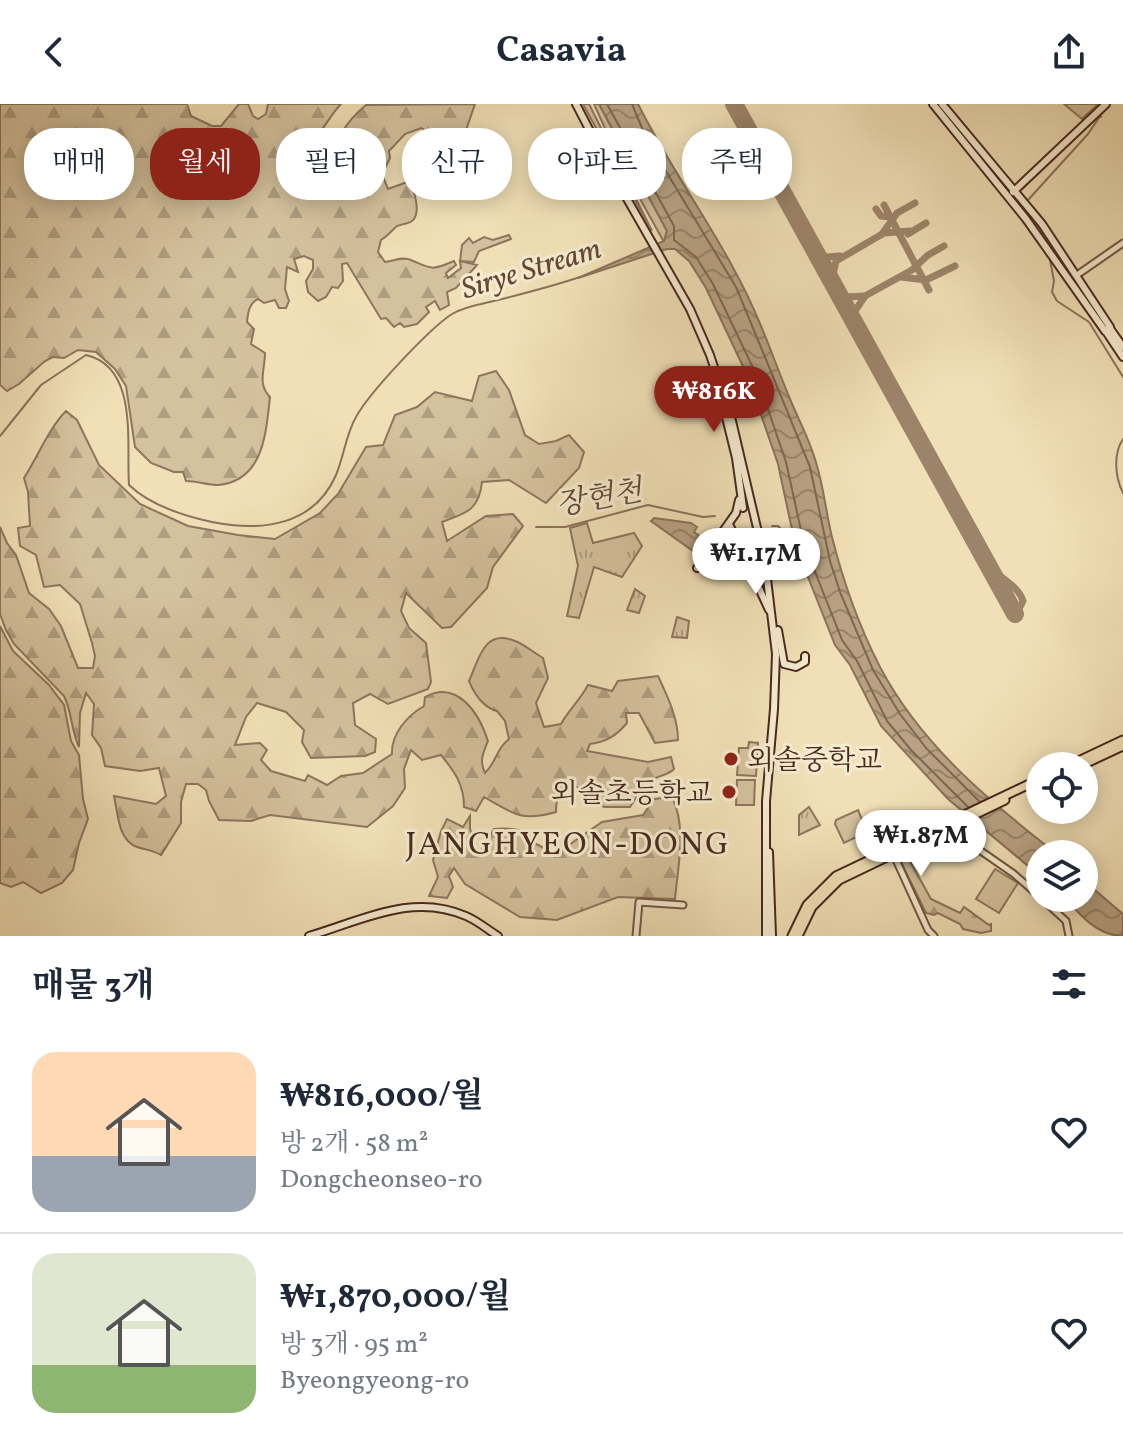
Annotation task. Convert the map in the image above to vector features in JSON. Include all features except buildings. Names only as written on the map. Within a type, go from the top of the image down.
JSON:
[{"type":"main road","points":[[578,104],[594,142],[704,333],[729,397],[768,561],[784,664],[796,667],[805,662],[805,656]]},
{"type":"main road","points":[[937,104],[991,170]]},
{"type":"main road","points":[[937,104],[1042,224],[1077,275],[1123,357]]},
{"type":"main road","points":[[937,104],[1123,347]]},
{"type":"main road","points":[[1008,197],[1106,104]]},
{"type":"main road","points":[[1047,239],[1108,329]]},
{"type":"main road","points":[[667,265],[690,309],[726,399],[768,580],[775,634],[774,709],[766,801],[766,936]]},
{"type":"main road","points":[[710,355],[730,433],[743,508]]},
{"type":"main road","points":[[697,568],[737,510],[739,499],[730,433]]},
{"type":"main road","points":[[728,525],[766,600],[775,634]]},
{"type":"main road","points":[[772,936],[769,825],[778,709],[777,624]]},
{"type":"main road","points":[[1098,753],[1123,743]]},
{"type":"main road","points":[[1098,756],[1123,743]]},
{"type":"main road","points":[[795,936],[812,907],[832,885],[892,851],[1026,788]]},
{"type":"main road","points":[[309,936],[385,911],[415,906],[440,907],[462,914],[498,936]]},
{"type":"street","points":[[1077,275],[1122,244]]},
{"type":"street","points":[[945,826],[1026,885]]},
{"type":"street","points":[[892,851],[928,930],[934,936]]},
{"type":"street","points":[[636,936],[639,902],[683,905]]},
{"type":"street","points":[[1056,912],[1066,921],[1069,936]]},
{"type":"green space","points":[[0,104],[187,104],[191,116],[212,126],[221,126],[239,104],[248,104],[253,116],[258,119],[266,114],[268,104],[341,104],[323,128],[276,128],[276,200],[386,200],[386,184],[388,189],[402,184],[402,200],[415,200],[416,215],[412,221],[396,227],[381,240],[378,252],[385,262],[405,258],[432,268],[454,261],[456,265],[446,273],[448,278],[461,268],[460,261],[477,265],[456,288],[447,292],[449,305],[440,310],[435,301],[426,307],[429,312],[417,324],[404,327],[400,323],[394,327],[386,318],[381,319],[347,263],[342,264],[343,281],[338,288],[332,287],[326,297],[318,301],[308,292],[306,281],[313,269],[313,260],[304,256],[294,259],[298,272],[287,267],[285,289],[289,301],[286,308],[279,308],[275,300],[264,303],[258,299],[248,315],[247,322],[254,329],[251,344],[265,353],[263,382],[270,397],[260,453],[254,465],[233,482],[218,485],[186,481],[183,472],[174,472],[151,463],[135,447],[126,386],[115,369],[96,352],[78,350],[64,358],[53,357],[7,391],[0,385]]},
{"type":"green space","points":[[475,104],[467,128],[402,128],[402,137],[389,151],[386,166],[386,128],[346,128],[366,105]]},
{"type":"green space","points":[[583,104],[589,104],[601,128],[596,128]]},
{"type":"green space","points":[[594,104],[599,104],[612,128],[605,128]]},
{"type":"green space","points":[[1064,104],[1098,104],[1082,119]]},
{"type":"green space","points":[[641,200],[650,200],[667,231],[664,242]]},
{"type":"green space","points":[[509,235],[511,239],[479,251],[474,262],[460,261],[462,245],[469,238],[473,243],[484,237],[493,240]]},
{"type":"green space","points":[[496,371],[509,390],[525,435],[539,444],[569,435],[584,452],[579,468],[546,503],[509,480],[482,482],[475,505],[442,522],[447,541],[486,516],[513,514],[523,526],[493,567],[487,588],[451,627],[442,628],[406,593],[401,611],[409,628],[426,643],[431,682],[428,689],[388,704],[370,694],[353,703],[355,725],[376,739],[375,752],[365,756],[311,758],[302,742],[304,730],[286,712],[257,703],[246,717],[235,745],[260,743],[267,750],[261,760],[271,771],[305,781],[308,775],[327,785],[341,776],[363,773],[392,754],[397,733],[406,720],[424,706],[425,697],[447,692],[457,696],[473,710],[484,730],[488,741],[482,761],[485,773],[509,739],[505,721],[497,711],[480,700],[469,681],[489,642],[505,638],[518,642],[543,658],[548,678],[536,703],[544,727],[561,724],[588,685],[612,691],[618,681],[658,676],[674,715],[678,740],[655,743],[639,713],[626,713],[627,723],[623,728],[606,740],[590,744],[587,751],[648,762],[671,757],[674,769],[648,783],[630,807],[604,807],[570,782],[559,795],[556,812],[526,816],[511,812],[484,797],[476,811],[464,807],[458,779],[441,755],[422,760],[411,750],[404,769],[405,788],[393,806],[367,827],[270,815],[251,821],[219,820],[206,790],[198,784],[186,784],[181,802],[181,823],[161,855],[131,844],[122,833],[114,796],[156,804],[166,796],[159,768],[140,771],[105,766],[101,748],[92,735],[94,704],[86,693],[80,713],[79,747],[64,696],[14,644],[0,614],[0,527],[16,555],[29,593],[49,609],[61,626],[78,668],[93,668],[95,656],[80,604],[60,585],[44,587],[36,555],[20,546],[18,528],[30,526],[24,478],[60,418],[66,411],[77,420],[99,465],[140,504],[188,526],[275,539],[320,513],[338,494],[366,447],[383,445],[395,415],[417,407],[435,392],[472,401],[479,376]]},
{"type":"green space","points":[[587,523],[593,543],[634,533],[642,546],[622,577],[594,567],[579,618],[567,616],[578,566],[570,528]]},
{"type":"green space","points":[[635,589],[645,596],[639,613],[627,610]]},
{"type":"green space","points":[[677,617],[689,621],[687,638],[672,637]]},
{"type":"green space","points":[[0,626],[13,651],[49,685],[64,705],[71,741],[79,755],[88,819],[73,870],[62,883],[41,893],[23,882],[11,887],[0,883]]},
{"type":"green space","points":[[749,742],[758,743],[756,776],[737,775],[739,748],[748,748]]},
{"type":"green space","points":[[737,780],[755,780],[754,805],[736,805]]},
{"type":"green space","points":[[672,797],[680,834],[675,899],[618,897],[557,920],[520,917],[465,884],[454,868],[449,876],[453,887],[447,898],[429,896],[438,877],[433,860],[447,819],[463,827],[470,816],[475,852],[481,851],[494,829],[507,829],[529,834],[532,842],[556,854],[602,822],[643,815],[654,799]]},
{"type":"green space","points":[[809,807],[820,825],[799,835],[799,815]]},
{"type":"green space","points":[[858,810],[867,832],[844,843],[836,820]]},
{"type":"green space","points":[[902,853],[907,856],[931,899],[960,913],[964,907],[991,924],[991,931],[981,933],[963,929],[960,924],[938,913],[926,913],[898,856]]},
{"type":"green space","points":[[995,869],[1018,883],[999,913],[976,899]]},
{"type":"water","points":[[599,104],[638,104],[651,128],[612,128]]},
{"type":"water","points":[[666,155],[682,181],[682,200],[693,200],[748,297],[812,448],[841,570],[858,619],[880,667],[915,722],[958,770],[1040,840],[1026,840],[1026,864],[948,799],[881,726],[850,665],[835,645],[806,572],[791,525],[778,464],[748,377],[706,288],[689,261],[675,249],[667,249],[578,278],[664,241],[667,231],[650,200],[666,200]]},
{"type":"water","points":[[654,518],[691,523],[697,527],[694,532],[702,538],[693,551],[651,521]]},
{"type":"water","points":[[1098,893],[1123,914],[1123,936],[1106,933],[1078,912],[1098,912]]},
{"type":"waterway","points":[[1096,104],[1101,117]]},
{"type":"waterway","points":[[1028,200],[1088,134],[1105,109]]},
{"type":"waterway","points":[[1050,260],[1054,281],[1052,292],[1057,301],[1089,322],[1123,377]]},
{"type":"waterway","name":"Sirye Stream","points":[[0,436],[41,385],[86,355],[103,362],[115,375],[122,391],[128,429],[129,485],[137,492],[157,504],[201,520],[249,526],[284,521],[300,515],[326,492],[336,475],[353,424],[363,406],[400,362],[442,322],[468,307],[580,277]]},
{"type":"waterway","points":[[1123,439],[1116,466],[1123,493]]},
{"type":"waterway","name":"장현천","points":[[536,527],[565,527],[648,505],[703,517],[715,516]]},
{"type":"waterway","name":"장현천","points":[[772,526],[778,526],[788,537],[793,535]]},
{"type":"taxiway","points":[[882,234],[897,213],[915,203]]},
{"type":"taxiway","points":[[884,205],[929,290]]},
{"type":"taxiway","points":[[876,209],[881,216],[890,217]]},
{"type":"taxiway","points":[[908,234],[926,223]]},
{"type":"taxiway","points":[[865,296],[845,297],[835,287],[832,279],[836,261],[884,233],[910,231]]},
{"type":"taxiway","points":[[812,246],[826,257],[840,256]]},
{"type":"taxiway","points":[[856,325],[855,311],[865,296],[912,270],[944,246]]},
{"type":"taxiway","points":[[901,277],[926,280],[955,266]]},
{"type":"taxiway","points":[[988,564],[1020,595],[1023,601],[1019,609],[1006,608],[997,581]]},
{"type":"runway","points":[[734,104],[1015,614]]},
{"type":"tunnel","points":[[1005,188],[1045,240]]},
{"type":"place","name":"외솔중학교","points":[[731,759]]},
{"type":"place","name":"외솔초등학교","points":[[729,792]]},
{"type":"district","name":"JANGHYEON-DONG","points":[[568,843]]}]
